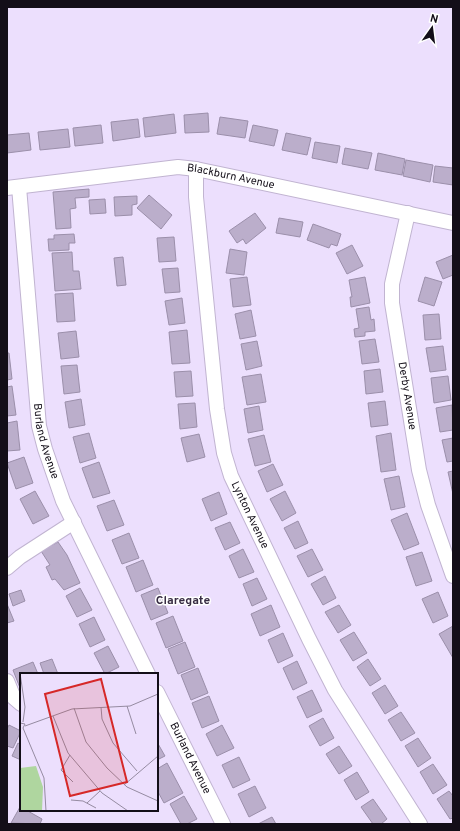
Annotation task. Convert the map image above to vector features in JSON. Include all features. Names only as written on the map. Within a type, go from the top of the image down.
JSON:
[{"type":"street","name":"Blackburn Avenue","points":[[13,188],[178,167],[196,168],[453,223]]},
{"type":"street","name":"Lynton Avenue","points":[[196,168],[196,197],[217,409],[224,453],[231,476],[309,639],[336,690],[420,824]]},
{"type":"street","name":"Burland Avenue","points":[[13,188],[40,426],[45,449],[61,495],[148,673]]},
{"type":"street","name":"Derby Avenue","points":[[408,213],[392,284],[392,303],[419,470],[428,505],[453,576]]},
{"type":"street","points":[[7,568],[20,557],[74,522]]},
{"type":"street","points":[[7,681],[14,698],[20,703]]},
{"type":"street","name":"Burland Avenue","points":[[158,694],[224,824]]},
{"type":"building","points":[[208,113],[209,132],[185,133],[184,115]]},
{"type":"building","points":[[174,114],[176,133],[145,137],[143,118]]},
{"type":"building","points":[[220,117],[248,121],[245,138],[217,134]]},
{"type":"building","points":[[138,119],[140,137],[113,141],[111,122]]},
{"type":"building","points":[[101,125],[103,143],[75,146],[73,128]]},
{"type":"building","points":[[253,125],[278,130],[274,146],[249,141]]},
{"type":"building","points":[[68,129],[70,147],[40,150],[38,132]]},
{"type":"building","points":[[29,133],[31,150],[7,153],[7,135]]},
{"type":"building","points":[[286,133],[311,138],[307,155],[282,150]]},
{"type":"building","points":[[315,142],[340,146],[337,163],[312,158]]},
{"type":"building","points":[[345,148],[372,153],[368,169],[342,164]]},
{"type":"building","points":[[378,153],[405,159],[402,175],[375,170]]},
{"type":"building","points":[[406,160],[433,165],[430,182],[403,176]]},
{"type":"building","points":[[435,166],[453,168],[453,185],[433,182]]},
{"type":"building","points":[[89,189],[89,197],[75,198],[76,208],[70,209],[71,228],[56,229],[53,192]]},
{"type":"building","points":[[149,195],[172,215],[161,229],[137,208]]},
{"type":"building","points":[[137,196],[137,204],[132,205],[132,215],[115,216],[114,197]]},
{"type":"building","points":[[105,199],[106,213],[90,214],[89,200]]},
{"type":"building","points":[[255,213],[266,228],[246,244],[243,239],[237,243],[229,231]]},
{"type":"building","points":[[279,218],[303,222],[300,237],[276,233]]},
{"type":"building","points":[[313,224],[341,234],[337,246],[331,244],[329,248],[307,240]]},
{"type":"building","points":[[74,234],[75,243],[69,243],[69,250],[49,251],[48,239],[54,239],[54,235]]},
{"type":"building","points":[[174,237],[176,261],[159,262],[157,238]]},
{"type":"building","points":[[352,245],[363,266],[347,274],[336,253]]},
{"type":"building","points":[[230,249],[247,252],[244,275],[226,273]]},
{"type":"building","points":[[72,252],[73,271],[79,271],[81,289],[55,291],[52,253]]},
{"type":"building","points":[[453,255],[453,275],[443,279],[436,262]]},
{"type":"building","points":[[123,257],[126,285],[117,286],[114,258]]},
{"type":"building","points":[[178,268],[180,292],[165,293],[162,269]]},
{"type":"building","points":[[247,277],[251,305],[233,307],[230,279]]},
{"type":"building","points":[[365,277],[370,303],[351,307],[350,297],[352,297],[349,280]]},
{"type":"building","points":[[425,277],[442,282],[434,306],[418,301]]},
{"type":"building","points":[[73,293],[75,321],[57,322],[55,294]]},
{"type":"building","points":[[182,298],[185,323],[169,325],[165,301]]},
{"type":"building","points":[[369,307],[371,320],[374,319],[375,331],[365,332],[365,336],[355,337],[354,329],[359,328],[356,309]]},
{"type":"building","points":[[251,310],[256,336],[240,339],[235,314]]},
{"type":"building","points":[[439,314],[441,339],[425,340],[423,315]]},
{"type":"building","points":[[187,330],[190,363],[172,364],[169,332]]},
{"type":"building","points":[[76,331],[79,357],[61,359],[58,333]]},
{"type":"building","points":[[375,339],[379,362],[362,364],[359,341]]},
{"type":"building","points":[[257,341],[262,366],[246,370],[241,344]]},
{"type":"building","points":[[443,346],[446,370],[430,372],[426,348]]},
{"type":"building","points":[[7,353],[9,353],[12,379],[7,380]]},
{"type":"building","points":[[77,365],[80,392],[64,394],[61,366]]},
{"type":"building","points":[[380,369],[383,392],[366,394],[364,371]]},
{"type":"building","points":[[191,371],[193,396],[176,397],[174,372]]},
{"type":"building","points":[[261,374],[266,402],[247,405],[242,377]]},
{"type":"building","points":[[448,376],[451,400],[434,403],[431,378]]},
{"type":"building","points":[[12,386],[16,415],[7,416],[7,387]]},
{"type":"building","points":[[81,399],[85,425],[69,428],[65,402]]},
{"type":"building","points":[[385,401],[388,425],[371,427],[368,403]]},
{"type":"building","points":[[195,403],[197,427],[180,429],[178,404]]},
{"type":"building","points":[[452,405],[453,430],[440,432],[436,408]]},
{"type":"building","points":[[259,406],[263,430],[248,433],[244,409]]},
{"type":"building","points":[[17,421],[20,450],[7,451],[7,423]]},
{"type":"building","points":[[89,433],[96,458],[80,463],[73,437]]},
{"type":"building","points":[[391,433],[396,470],[381,472],[376,436]]},
{"type":"building","points":[[199,434],[205,457],[187,462],[181,438]]},
{"type":"building","points":[[264,435],[271,462],[255,466],[248,439]]},
{"type":"building","points":[[453,438],[453,461],[447,462],[442,440]]},
{"type":"building","points":[[24,457],[33,483],[16,489],[7,463]]},
{"type":"building","points":[[99,462],[110,493],[93,498],[82,468]]},
{"type":"building","points":[[273,464],[283,485],[267,492],[258,471]]},
{"type":"building","points":[[453,471],[453,494],[448,472]]},
{"type":"building","points":[[399,476],[405,507],[391,510],[384,479]]},
{"type":"building","points":[[35,491],[49,516],[33,524],[20,499]]},
{"type":"building","points":[[285,491],[296,513],[282,521],[270,499]]},
{"type":"building","points":[[219,492],[227,514],[211,521],[202,499]]},
{"type":"building","points":[[114,500],[124,525],[107,531],[97,506]]},
{"type":"building","points":[[407,513],[419,544],[404,550],[391,520]]},
{"type":"building","points":[[298,521],[308,543],[295,549],[284,528]]},
{"type":"building","points":[[230,522],[240,543],[225,550],[215,528]]},
{"type":"building","points":[[129,533],[139,558],[122,564],[112,540]]},
{"type":"building","points":[[58,542],[67,555],[80,583],[64,590],[55,579],[52,580],[46,567],[50,565],[41,551]]},
{"type":"building","points":[[243,549],[254,572],[239,578],[229,556]]},
{"type":"building","points":[[312,549],[323,570],[308,577],[297,556]]},
{"type":"building","points":[[422,552],[432,581],[416,586],[406,557]]},
{"type":"building","points":[[143,560],[153,585],[136,592],[126,567]]},
{"type":"building","points":[[325,576],[336,598],[323,605],[311,584]]},
{"type":"building","points":[[257,578],[267,599],[252,606],[243,584]]},
{"type":"building","points":[[80,588],[92,610],[77,617],[66,596]]},
{"type":"building","points":[[158,588],[168,613],[151,620],[141,595]]},
{"type":"building","points":[[21,590],[25,601],[13,606],[9,594]]},
{"type":"building","points":[[438,592],[448,616],[433,623],[422,599]]},
{"type":"building","points":[[7,604],[14,621],[7,623]]},
{"type":"building","points":[[271,605],[280,627],[260,636],[251,614]]},
{"type":"building","points":[[339,605],[351,625],[338,633],[325,612]]},
{"type":"building","points":[[173,616],[183,641],[166,648],[156,623]]},
{"type":"building","points":[[94,617],[105,640],[90,647],[79,624]]},
{"type":"building","points":[[453,626],[453,658],[439,634]]},
{"type":"building","points":[[354,632],[367,653],[353,661],[340,640]]},
{"type":"building","points":[[283,633],[293,656],[278,663],[268,640]]},
{"type":"building","points":[[185,642],[195,667],[178,674],[168,649]]},
{"type":"building","points":[[108,646],[119,667],[104,673],[94,653]]},
{"type":"building","points":[[52,659],[58,673],[44,673],[40,663]]},
{"type":"building","points":[[368,659],[381,679],[370,686],[357,667]]},
{"type":"building","points":[[297,661],[307,683],[293,690],[283,668]]},
{"type":"building","points":[[33,662],[38,673],[20,673],[20,688],[13,670]]},
{"type":"building","points":[[198,668],[208,693],[191,700],[181,675]]},
{"type":"building","points":[[385,685],[398,706],[385,714],[372,693]]},
{"type":"building","points":[[312,690],[322,711],[307,718],[297,697]]},
{"type":"building","points":[[209,696],[219,721],[202,728],[192,703]]},
{"type":"building","points":[[401,712],[415,733],[401,741],[388,720]]},
{"type":"building","points":[[323,718],[334,738],[320,746],[309,726]]},
{"type":"building","points":[[9,725],[20,730],[13,748],[7,746],[7,729]]},
{"type":"building","points":[[222,725],[234,748],[217,756],[206,734]]},
{"type":"building","points":[[418,738],[431,758],[418,767],[405,746]]},
{"type":"building","points":[[18,743],[20,744],[20,760],[12,756]]},
{"type":"building","points":[[158,744],[165,756],[158,760]]},
{"type":"building","points":[[339,746],[352,766],[339,774],[326,754]]},
{"type":"building","points":[[239,757],[250,780],[233,788],[222,765]]},
{"type":"building","points":[[167,763],[183,793],[164,803],[158,792],[158,768]]},
{"type":"building","points":[[433,764],[447,785],[433,794],[420,772]]},
{"type":"building","points":[[357,772],[369,792],[356,800],[344,780]]},
{"type":"building","points":[[255,786],[266,808],[249,817],[238,794]]},
{"type":"building","points":[[449,791],[453,796],[453,818],[450,819],[437,799]]},
{"type":"building","points":[[184,796],[197,819],[187,824],[181,824],[170,804]]},
{"type":"building","points":[[373,799],[387,819],[381,824],[373,824],[361,807]]},
{"type":"building","points":[[20,807],[20,811],[28,811],[42,819],[40,824],[11,823]]},
{"type":"building","points":[[272,817],[276,824],[258,824]]},
{"type":"district","name":"Claregate","points":[[183,601]]}]
